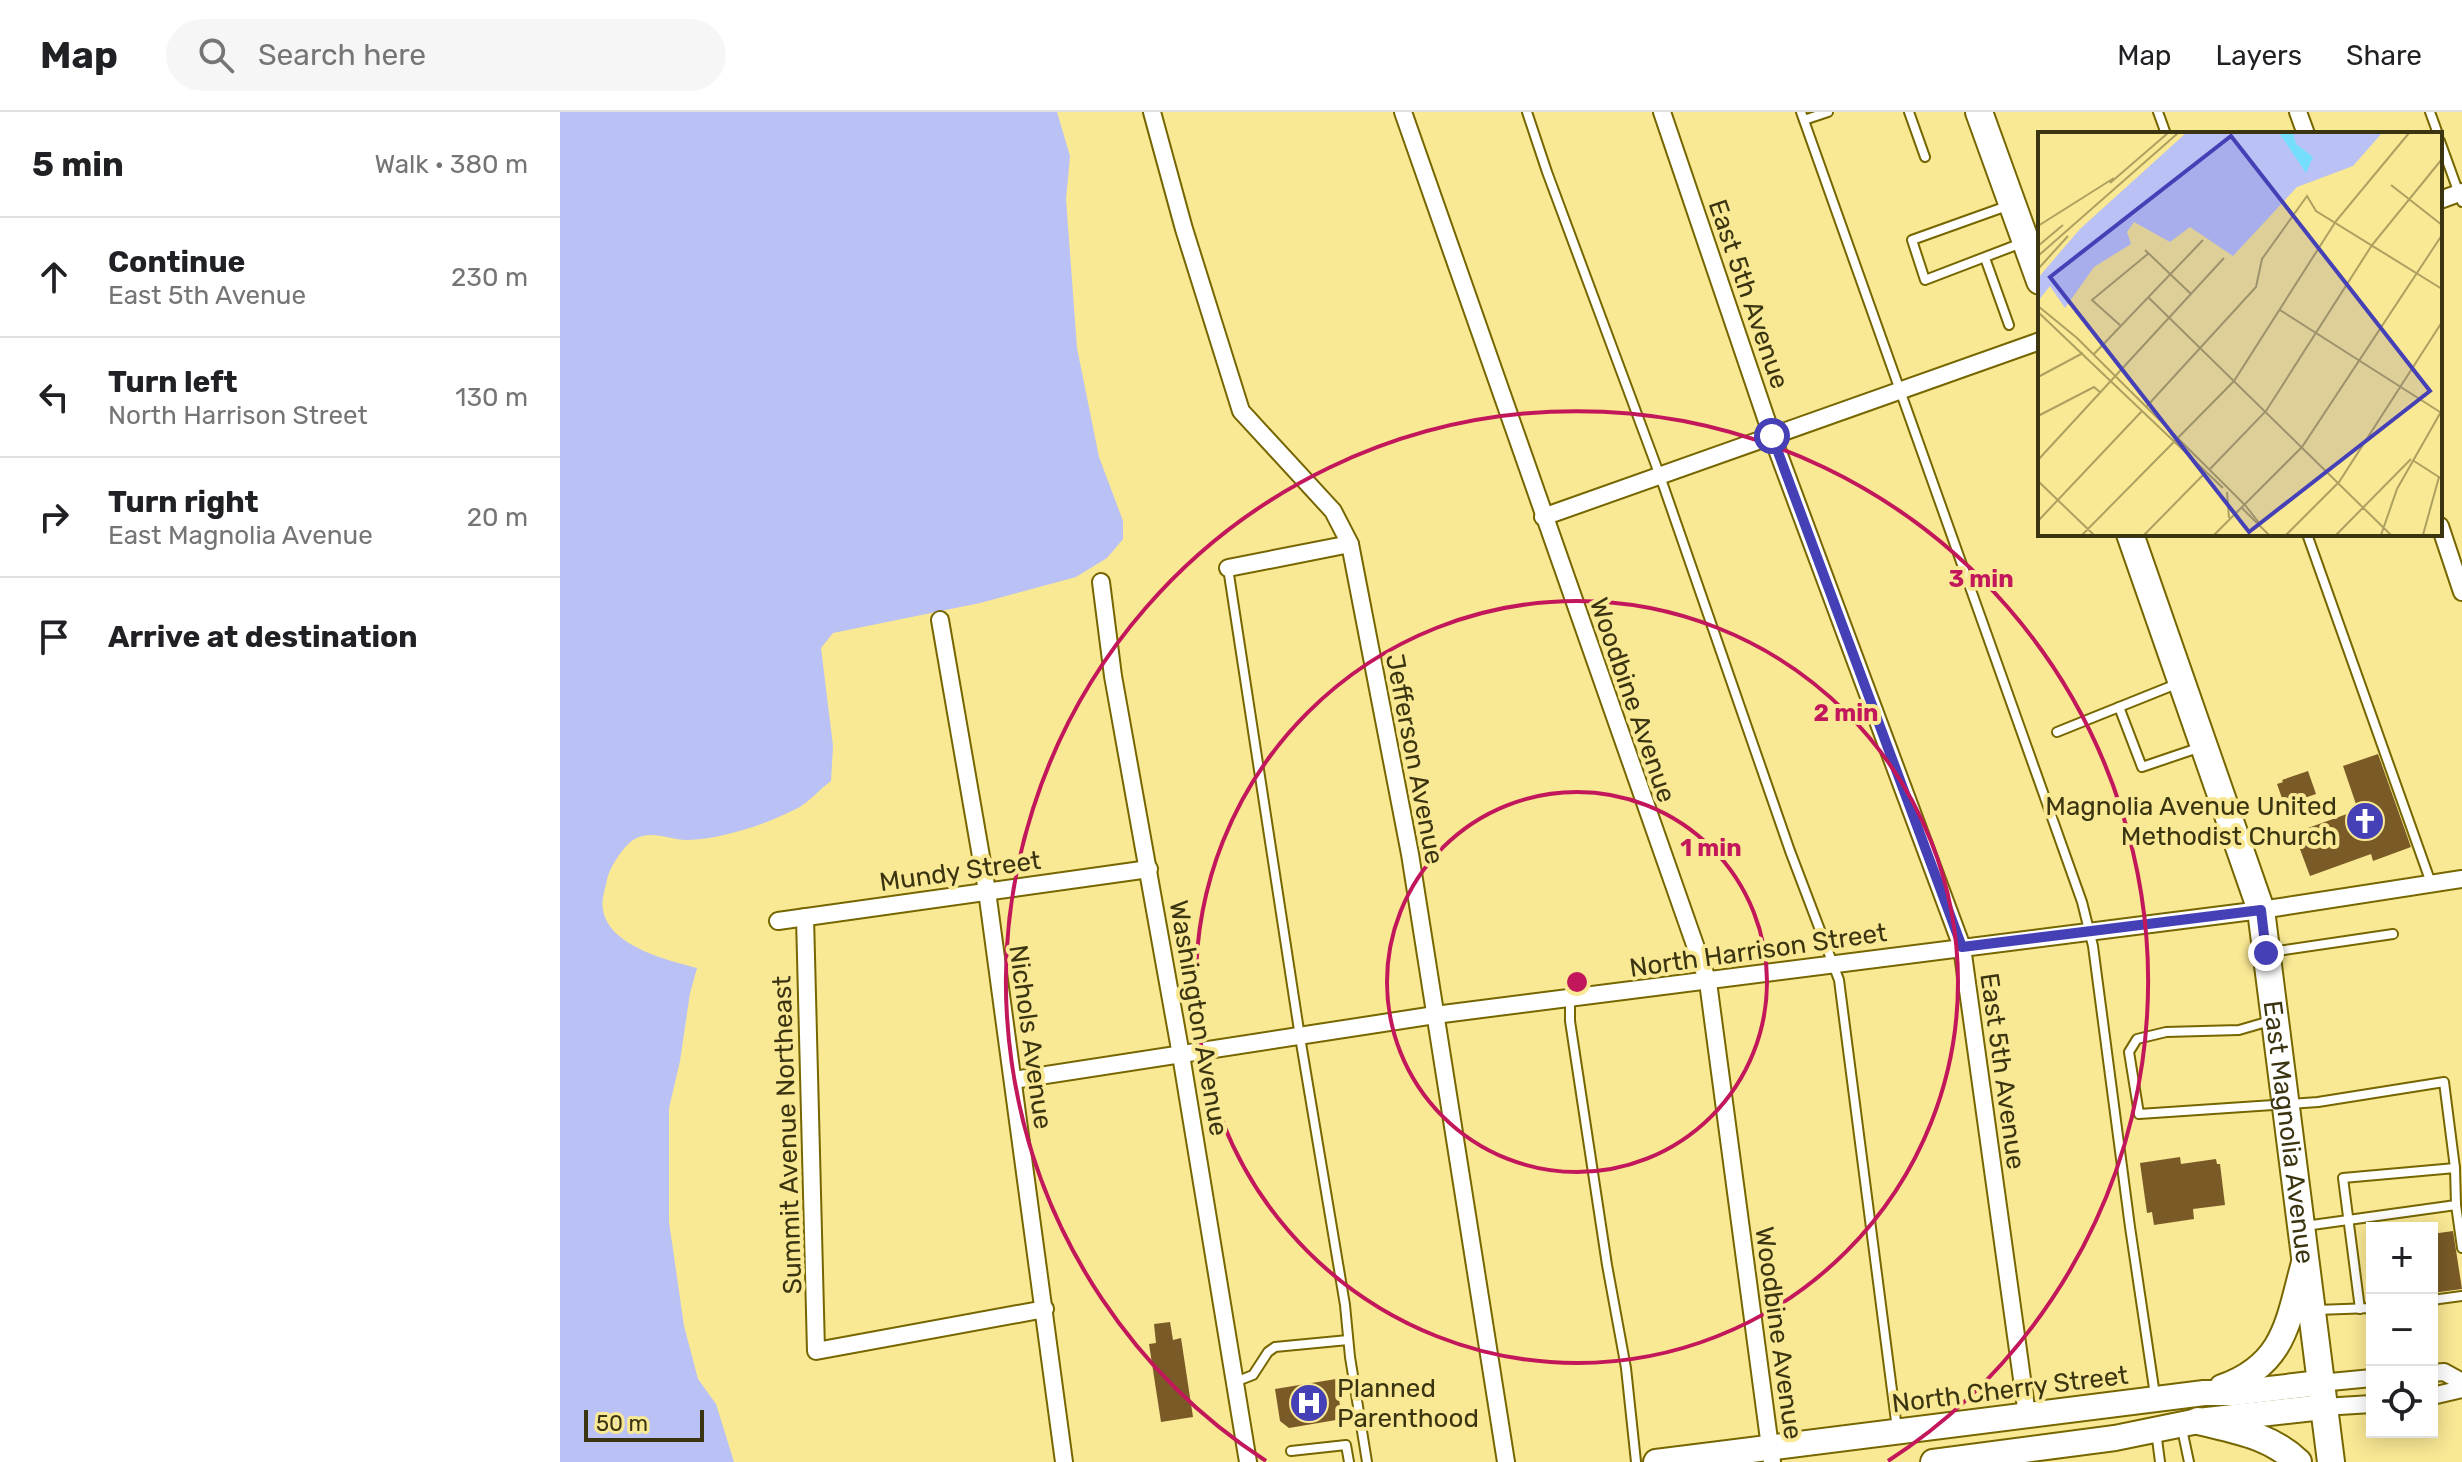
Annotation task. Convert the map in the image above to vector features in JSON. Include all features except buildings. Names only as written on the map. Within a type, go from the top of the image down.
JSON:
[{"type":"main road","points":[[1979,112],[2012,205],[2033,239],[2038,269]]},
{"type":"main road","name":"East Magnolia Avenue","points":[[2131,536],[2261,910],[2331,1462]]},
{"type":"main road","points":[[2204,1393],[2254,1373],[2267,1361],[2275,1350],[2290,1313],[2305,1259]]},
{"type":"main road","name":"North Cherry Street","points":[[1656,1462],[1771,1454],[1898,1432],[2204,1393],[2322,1395]]},
{"type":"main road","name":"North Cherry Street","points":[[1933,1462],[2032,1455],[2322,1395]]},
{"type":"main road","points":[[2190,1423],[2264,1438],[2286,1450],[2298,1462]]},
{"type":"street","name":"Jefferson Avenue","points":[[1152,112],[1184,229],[1241,411],[1333,511],[1350,544],[1410,854],[1506,1462]]},
{"type":"street","name":"Woodbine Avenue","points":[[1403,112],[1708,982],[1771,1454]]},
{"type":"street","name":"East 5th Avenue","points":[[1662,112],[1772,436],[1962,947],[2027,1415]]},
{"type":"street","points":[[2298,112],[2305,132]]},
{"type":"street","points":[[1543,517],[2038,342]]},
{"type":"street","points":[[2442,532],[2462,592]]},
{"type":"street","points":[[1228,568],[1350,544]]},
{"type":"street","name":"Washington Avenue","points":[[1101,582],[1113,676],[1181,1055],[1248,1462]]},
{"type":"street","name":"Nichols Avenue","points":[[940,620],[987,891],[1064,1462]]},
{"type":"street","name":"Mundy Street","points":[[778,921],[1149,869]]},
{"type":"street","name":"North Harrison Street","points":[[1013,1080],[1435,1015],[2261,910],[2462,879]]},
{"type":"street","name":"Summit Avenue Northeast","points":[[805,917],[816,1351],[1045,1309]]},
{"type":"street","points":[[2438,1372],[2444,1372],[2462,1382]]},
{"type":"street","name":"North Cherry Street","points":[[2322,1395],[2366,1380]]},
{"type":"street","points":[[2438,1395],[2462,1389]]},
{"type":"street","name":"North Cherry Street","points":[[2322,1395],[2366,1403]]},
{"type":"lane","points":[[1527,112],[1660,476],[1831,965],[1839,980],[1898,1432]]},
{"type":"lane","points":[[1828,112],[1802,116],[2082,902],[2089,931],[2155,1399]]},
{"type":"lane","points":[[1909,112],[1925,157]]},
{"type":"lane","points":[[2158,112],[2165,132]]},
{"type":"lane","points":[[2430,112],[2437,132]]},
{"type":"lane","points":[[2442,146],[2461,196]]},
{"type":"lane","points":[[2012,205],[1912,240],[1925,280],[2033,239]]},
{"type":"lane","points":[[1985,258],[2009,325]]},
{"type":"lane","points":[[2308,536],[2431,884]]},
{"type":"lane","points":[[1228,568],[1367,1462]]},
{"type":"lane","points":[[2057,732],[2182,682]]},
{"type":"lane","points":[[2119,707],[2142,767],[2205,746]]},
{"type":"lane","points":[[2266,953],[2393,934]]},
{"type":"lane","points":[[1570,999],[1570,1021],[1604,1250],[1626,1368],[1636,1462]]},
{"type":"lane","points":[[2275,1020],[2241,1029],[2166,1032],[2137,1039],[2129,1052],[2139,1114],[2318,1102],[2444,1082],[2462,1248]]},
{"type":"lane","points":[[2360,1309],[2343,1178],[2455,1168]]},
{"type":"lane","points":[[2301,1227],[2456,1205]]},
{"type":"lane","points":[[2438,1299],[2462,1296]]},
{"type":"lane","points":[[2311,1310],[2366,1308]]},
{"type":"lane","points":[[1235,1382],[1253,1375],[1268,1352],[1275,1347],[1348,1340]]},
{"type":"lane","points":[[2189,1462],[2190,1423]]},
{"type":"lane","points":[[2156,1430],[2160,1462]]},
{"type":"lane","points":[[1291,1451],[1346,1445],[1349,1462]]},
{"type":"shaded area","points":[[560,112],[1057,112],[1070,156],[1066,199],[1077,348],[1099,457],[1123,521],[1123,539],[1107,558],[1076,577],[980,603],[833,633],[821,648],[833,746],[831,781],[798,808],[744,830],[687,840],[653,835],[640,837],[625,848],[610,870],[603,910],[616,933],[641,950],[697,968],[669,1108],[669,1222],[684,1326],[698,1379],[716,1404],[734,1462],[560,1462]]},
{"type":"place","name":"Magnolia Avenue United Methodist Church","points":[[2365,821]]},
{"type":"place","name":"Planned Parenthood","points":[[1309,1403]]},
{"type":"route","points":[[1772,436],[1962,947],[2261,910],[2266,953]]}]
